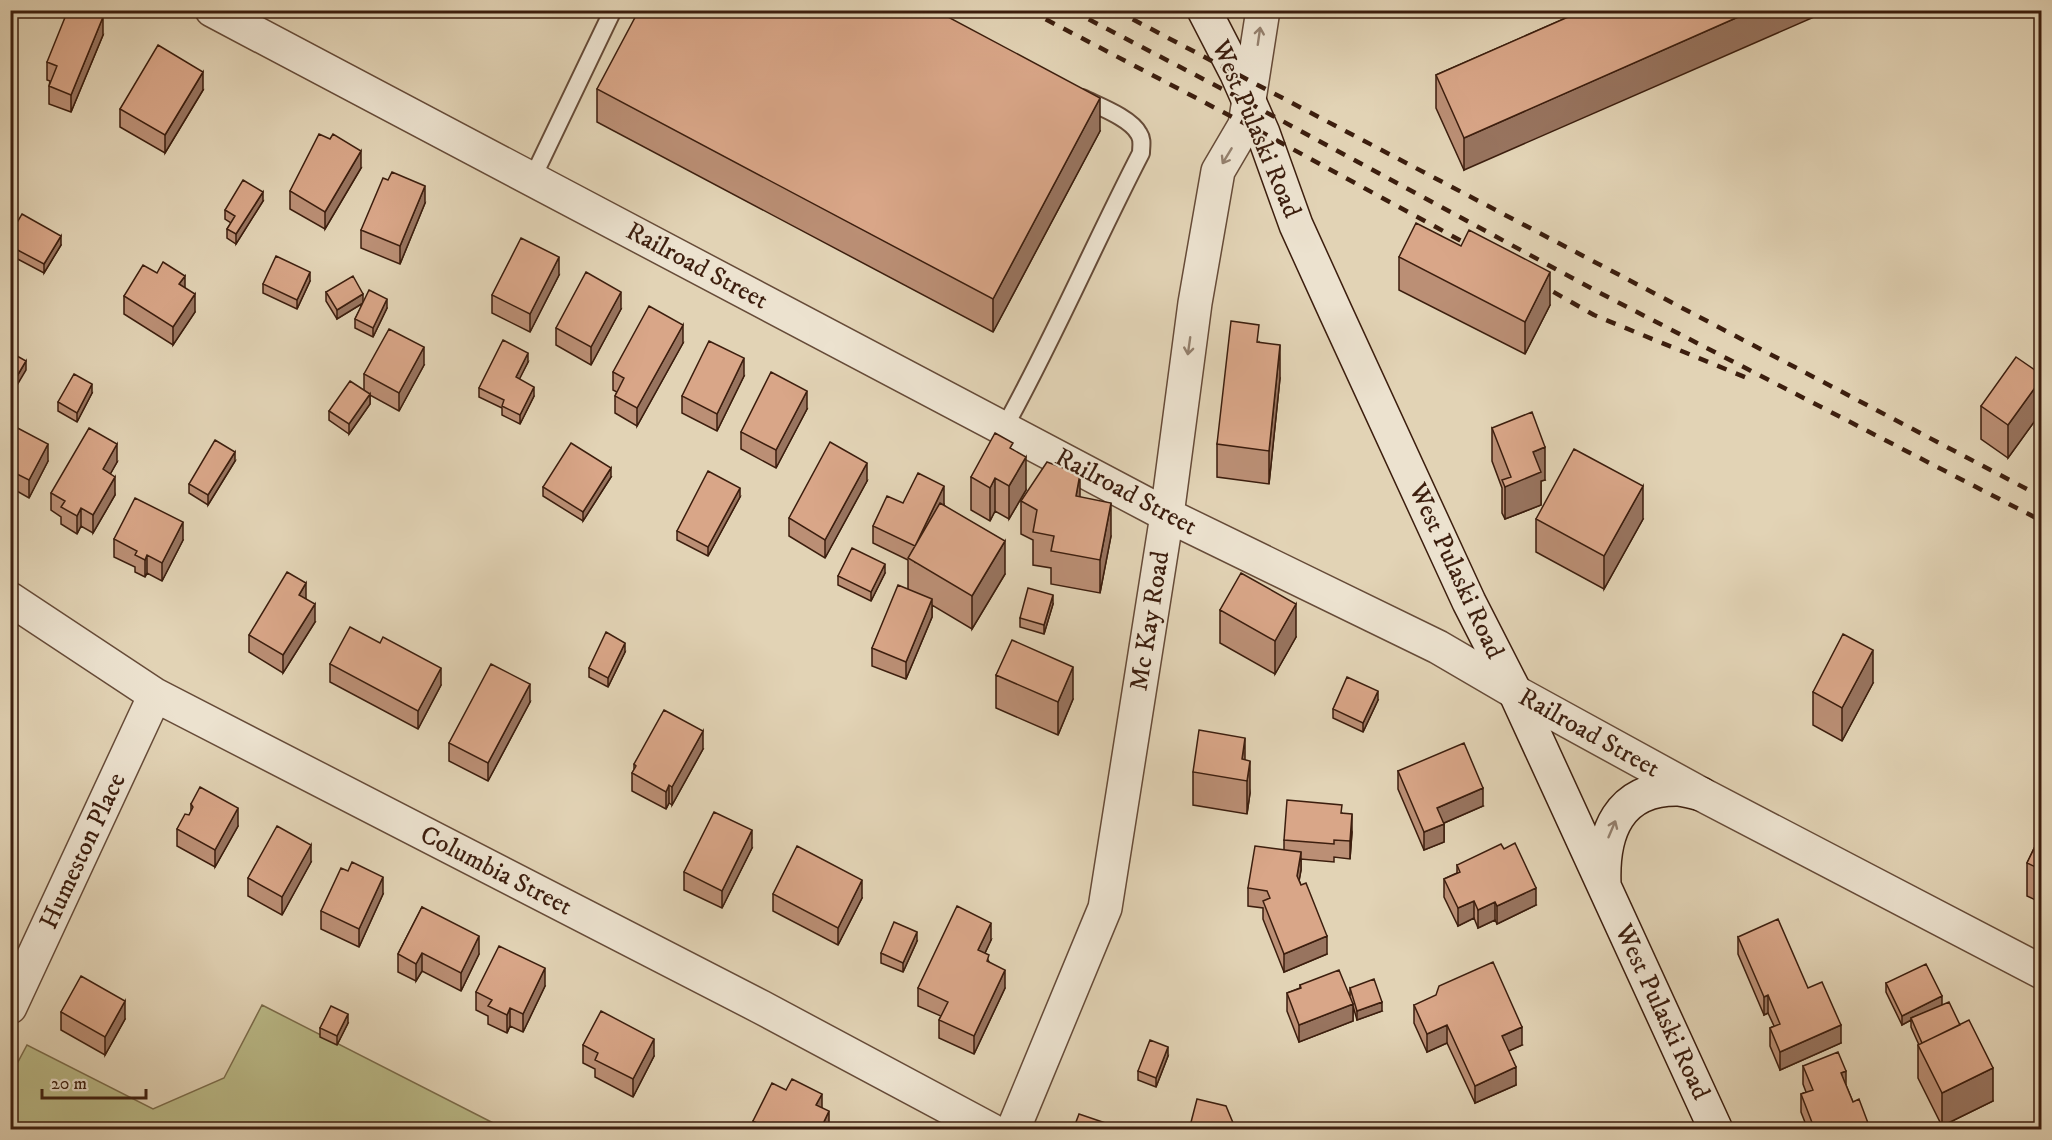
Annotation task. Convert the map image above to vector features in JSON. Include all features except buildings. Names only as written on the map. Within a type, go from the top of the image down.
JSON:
[{"type":"street","name":"Railroad Street","points":[[212,10],[1167,515],[1438,647],[1701,794],[2042,972]]},
{"type":"street","name":"West Pulaski Road","points":[[1204,10],[1237,74],[1263,133],[1296,225],[1469,602],[1515,692],[1716,1130]]},
{"type":"street","name":"Mc Kay Road","points":[[1013,1130],[1105,908],[1167,515],[1195,303],[1218,171],[1245,124],[1263,10]]},
{"type":"street","name":"Columbia Street","points":[[10,599],[155,695],[761,1007],[991,1130]]},
{"type":"street","name":"Humeston Place","points":[[10,1007],[155,695]]},
{"type":"street","points":[[1604,886],[1605,846],[1614,822],[1627,805],[1642,797],[1678,789],[1701,794]]},
{"type":"lane","points":[[532,179],[613,10]]},
{"type":"lane","points":[[1004,428],[1027,386],[1103,226],[1141,153],[1142,142],[1131,123],[1069,91]]},
{"type":"green space","points":[[262,1005],[505,1129],[11,1129],[10,1077],[27,1045],[153,1109],[224,1078]]},
{"type":"railway","points":[[1028,10],[1263,133],[1478,250]]},
{"type":"railway","points":[[1071,10],[1249,103],[1602,294],[2042,521]]},
{"type":"railway","points":[[1115,10],[2042,497]]},
{"type":"railway","points":[[1536,282],[1594,315],[1752,380]]}]
